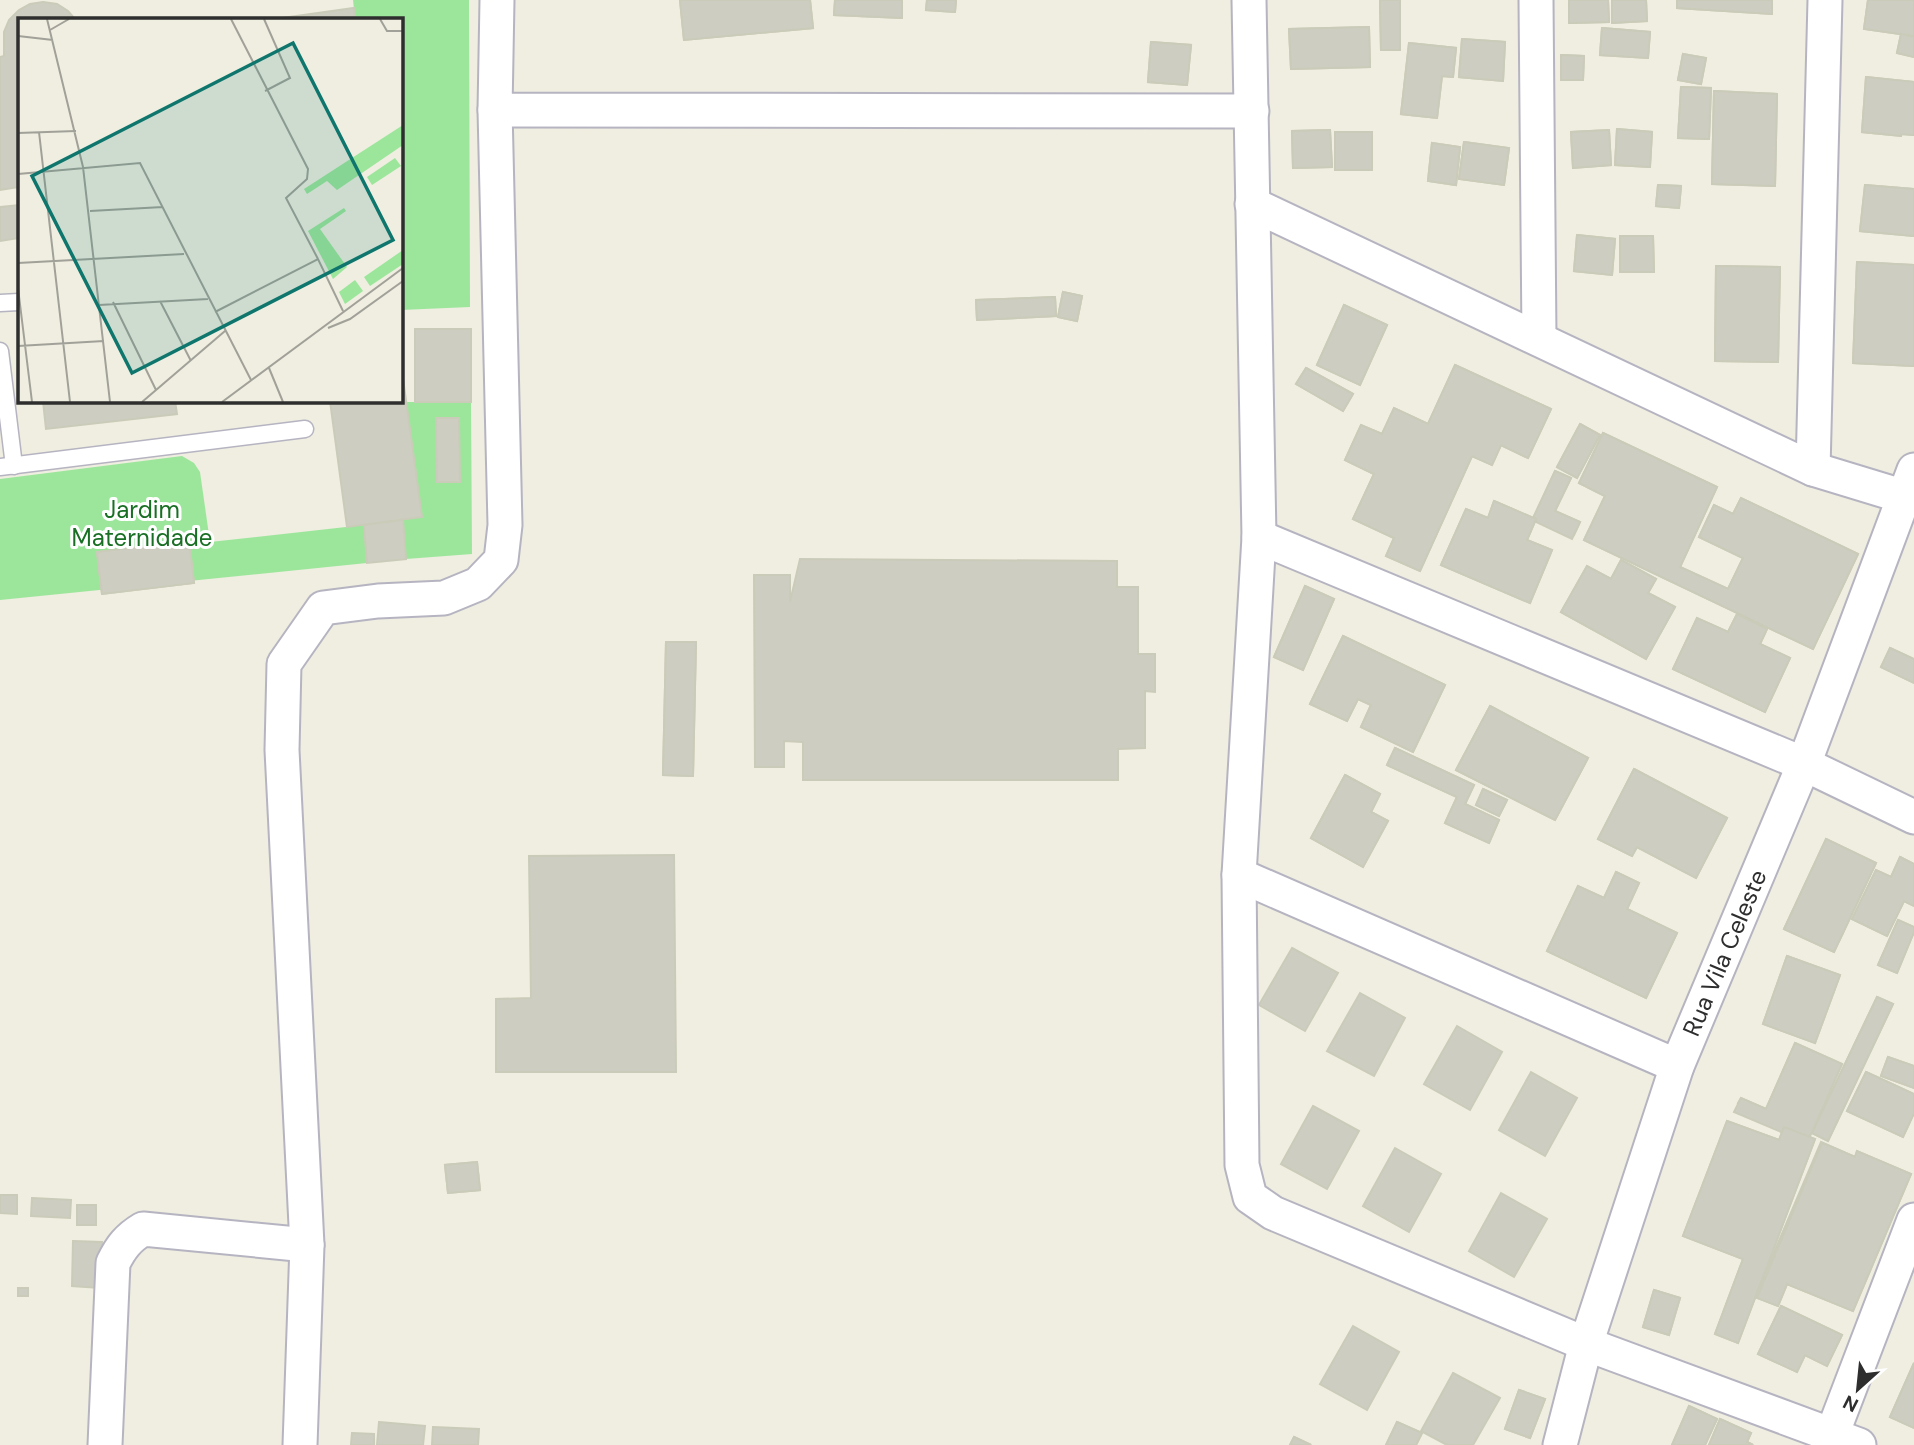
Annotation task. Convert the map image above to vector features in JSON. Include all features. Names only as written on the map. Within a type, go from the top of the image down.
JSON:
[{"type":"street","points":[[300,1445],[307,1245],[282,750],[284,664],[323,608],[378,601],[444,598],[478,584],[501,560],[505,511],[495,110],[497,0]]},
{"type":"street","points":[[1250,0],[1259,537],[1239,875],[1242,1165],[1250,1197],[1273,1213],[1586,1344],[1840,1441],[1914,1220]]},
{"type":"street","points":[[1536,0],[1539,339]]},
{"type":"street","points":[[1813,469],[1825,0]]},
{"type":"street","points":[[495,110],[1252,111]]},
{"type":"street","points":[[1252,204],[1813,469],[1910,484]]},
{"type":"street","name":"Rua Vila Celeste","points":[[1560,1445],[1586,1344],[1678,1066],[1804,764],[1910,484]]},
{"type":"street","points":[[1259,537],[1804,764],[1914,817]]},
{"type":"street","points":[[1239,875],[1678,1066]]},
{"type":"street","points":[[105,1445],[113,1263],[120,1248],[130,1237],[143,1229],[307,1245]]},
{"type":"lane","points":[[0,303],[18,302]]},
{"type":"lane","points":[[0,351],[7,467],[305,429]]},
{"type":"green space","points":[[353,0],[469,0],[470,307],[402,310],[402,18],[355,18]]},
{"type":"green space","points":[[406,402],[471,402],[472,554],[406,559],[403,520],[422,516]]},
{"type":"green space","name":"Jardim Maternidade","points":[[182,456],[194,463],[200,472],[210,542],[364,525],[367,563],[0,600],[0,479]]},
{"type":"building","points":[[680,0],[810,0],[813,28],[684,40]]},
{"type":"building","points":[[680,0],[810,0],[813,28],[684,40]]},
{"type":"building","points":[[835,0],[902,0],[902,18],[834,15]]},
{"type":"building","points":[[835,0],[902,0],[902,18],[834,15]]},
{"type":"building","points":[[927,0],[956,0],[955,12],[926,10]]},
{"type":"building","points":[[927,0],[956,0],[955,12],[926,10]]},
{"type":"building","points":[[1380,0],[1400,0],[1400,50],[1381,50]]},
{"type":"building","points":[[1380,0],[1400,0],[1400,50],[1381,50]]},
{"type":"building","points":[[1569,0],[1608,0],[1609,22],[1569,23]]},
{"type":"building","points":[[1569,0],[1608,0],[1609,22],[1569,23]]},
{"type":"building","points":[[1612,0],[1646,0],[1647,21],[1612,23]]},
{"type":"building","points":[[1612,0],[1646,0],[1647,21],[1612,23]]},
{"type":"building","points":[[1677,0],[1772,0],[1772,14],[1677,8]]},
{"type":"building","points":[[1677,0],[1772,0],[1772,14],[1677,8]]},
{"type":"building","points":[[1868,0],[1914,0],[1914,36],[1864,29]]},
{"type":"building","points":[[1868,0],[1914,0],[1914,36],[1864,29]]},
{"type":"building","points":[[30,4],[57,4],[74,18],[18,18],[18,187],[0,190],[0,57],[4,56],[4,32],[9,20]]},
{"type":"building","points":[[354,8],[355,18],[282,18]]},
{"type":"building","points":[[1369,27],[1370,67],[1291,69],[1289,29]]},
{"type":"building","points":[[1369,27],[1370,67],[1291,69],[1289,29]]},
{"type":"building","points":[[1602,28],[1650,32],[1648,58],[1600,55]]},
{"type":"building","points":[[1602,28],[1650,32],[1648,58],[1600,55]]},
{"type":"building","points":[[1901,34],[1914,37],[1914,57],[1897,53]]},
{"type":"building","points":[[1901,34],[1914,37],[1914,57],[1897,53]]},
{"type":"building","points":[[1462,39],[1505,42],[1503,81],[1459,77]]},
{"type":"building","points":[[1462,39],[1505,42],[1503,81],[1459,77]]},
{"type":"building","points":[[1151,42],[1191,45],[1187,85],[1148,82]]},
{"type":"building","points":[[1151,42],[1191,45],[1187,85],[1148,82]]},
{"type":"building","points":[[1409,43],[1456,48],[1453,77],[1442,76],[1437,118],[1401,114]]},
{"type":"building","points":[[1409,43],[1456,48],[1453,77],[1442,76],[1437,118],[1401,114]]},
{"type":"building","points":[[1683,54],[1706,58],[1701,84],[1678,80]]},
{"type":"building","points":[[1683,54],[1706,58],[1701,84],[1678,80]]},
{"type":"building","points":[[1561,55],[1584,56],[1583,80],[1561,80]]},
{"type":"building","points":[[1561,55],[1584,56],[1583,80],[1561,80]]},
{"type":"building","points":[[1866,77],[1914,82],[1914,135],[1862,132]]},
{"type":"building","points":[[1866,77],[1914,82],[1914,135],[1862,132]]},
{"type":"building","points":[[1681,87],[1711,88],[1709,139],[1678,138]]},
{"type":"building","points":[[1681,87],[1711,88],[1709,139],[1678,138]]},
{"type":"building","points":[[1714,91],[1777,94],[1775,186],[1712,184]]},
{"type":"building","points":[[1714,91],[1777,94],[1775,186],[1712,184]]},
{"type":"building","points":[[1617,129],[1652,132],[1650,167],[1615,165]]},
{"type":"building","points":[[1617,129],[1652,132],[1650,167],[1615,165]]},
{"type":"building","points":[[1330,130],[1332,167],[1293,168],[1292,131]]},
{"type":"building","points":[[1330,130],[1332,167],[1293,168],[1292,131]]},
{"type":"building","points":[[1609,130],[1611,165],[1573,168],[1571,132]]},
{"type":"building","points":[[1609,130],[1611,165],[1573,168],[1571,132]]},
{"type":"building","points":[[1335,132],[1372,132],[1372,170],[1335,170]]},
{"type":"building","points":[[1335,132],[1372,132],[1372,170],[1335,170]]},
{"type":"building","points":[[1464,142],[1509,148],[1504,185],[1459,179]]},
{"type":"building","points":[[1464,142],[1509,148],[1504,185],[1459,179]]},
{"type":"building","points":[[1432,143],[1460,147],[1456,185],[1428,181]]},
{"type":"building","points":[[1432,143],[1460,147],[1456,185],[1428,181]]},
{"type":"building","points":[[1658,185],[1681,186],[1679,208],[1656,206]]},
{"type":"building","points":[[1658,185],[1681,186],[1679,208],[1656,206]]},
{"type":"building","points":[[1865,185],[1914,189],[1914,236],[1860,231]]},
{"type":"building","points":[[1865,185],[1914,189],[1914,236],[1860,231]]},
{"type":"building","points":[[18,205],[18,238],[0,241],[0,207]]},
{"type":"building","points":[[1577,235],[1615,239],[1612,275],[1574,271]]},
{"type":"building","points":[[1577,235],[1615,239],[1612,275],[1574,271]]},
{"type":"building","points":[[1620,236],[1653,236],[1654,272],[1620,272]]},
{"type":"building","points":[[1620,236],[1653,236],[1654,272],[1620,272]]},
{"type":"building","points":[[1857,262],[1914,265],[1914,366],[1853,363]]},
{"type":"building","points":[[1857,262],[1914,265],[1914,366],[1853,363]]},
{"type":"building","points":[[1716,266],[1780,267],[1778,362],[1715,361]]},
{"type":"building","points":[[1716,266],[1780,267],[1778,362],[1715,361]]},
{"type":"building","points":[[1063,292],[1082,296],[1077,321],[1058,317]]},
{"type":"building","points":[[1063,292],[1082,296],[1077,321],[1058,317]]},
{"type":"building","points":[[1055,297],[1056,316],[977,320],[976,300]]},
{"type":"building","points":[[1055,297],[1056,316],[977,320],[976,300]]},
{"type":"building","points":[[1344,305],[1387,325],[1360,385],[1317,365]]},
{"type":"building","points":[[1344,305],[1387,325],[1360,385],[1317,365]]},
{"type":"building","points":[[415,329],[471,329],[471,402],[415,402]]},
{"type":"building","points":[[1455,365],[1551,409],[1528,458],[1501,445],[1492,465],[1472,456],[1420,571],[1386,556],[1394,538],[1353,519],[1374,474],[1345,460],[1361,425],[1382,434],[1394,408],[1428,424]]},
{"type":"building","points":[[1455,365],[1551,409],[1528,458],[1501,445],[1492,465],[1472,456],[1420,571],[1386,556],[1394,538],[1353,519],[1374,474],[1345,460],[1361,425],[1382,434],[1394,408],[1428,424]]},
{"type":"building","points":[[1306,368],[1353,394],[1343,411],[1296,384]]},
{"type":"building","points":[[1306,368],[1353,394],[1343,411],[1296,384]]},
{"type":"building","points":[[402,371],[422,517],[347,527],[330,402],[402,402]]},
{"type":"building","points":[[43,402],[175,402],[177,414],[46,429]]},
{"type":"building","points":[[436,418],[459,418],[460,482],[437,482]]},
{"type":"building","points":[[1580,424],[1600,435],[1577,478],[1557,467]]},
{"type":"building","points":[[1580,424],[1600,435],[1577,478],[1557,467]]},
{"type":"building","points":[[1603,433],[1717,487],[1680,567],[1728,589],[1743,558],[1699,537],[1714,505],[1733,514],[1741,498],[1858,554],[1813,649],[1584,540],[1605,496],[1579,483]]},
{"type":"building","points":[[1603,433],[1717,487],[1680,567],[1728,589],[1743,558],[1699,537],[1714,505],[1733,514],[1741,498],[1858,554],[1813,649],[1584,540],[1605,496],[1579,483]]},
{"type":"building","points":[[1555,471],[1571,478],[1555,511],[1580,522],[1574,535],[1534,517]]},
{"type":"building","points":[[1555,471],[1571,478],[1555,511],[1580,522],[1572,539],[1532,520]]},
{"type":"building","points":[[1494,501],[1536,519],[1527,540],[1552,550],[1530,603],[1441,565],[1466,509],[1488,518]]},
{"type":"building","points":[[1494,501],[1536,519],[1527,540],[1552,550],[1530,603],[1441,565],[1466,509],[1488,518]]},
{"type":"building","points":[[403,520],[406,559],[367,563],[364,525]]},
{"type":"building","points":[[189,541],[194,583],[102,594],[97,552]]},
{"type":"building","points":[[189,541],[194,583],[102,594],[97,552]]},
{"type":"building","points":[[800,559],[1117,561],[1117,587],[1138,587],[1138,654],[1155,654],[1155,692],[1145,691],[1145,748],[1118,749],[1118,780],[803,780],[803,742],[784,741],[784,767],[755,767],[754,575],[790,575],[790,602]]},
{"type":"building","points":[[1621,560],[1656,579],[1648,593],[1675,607],[1646,659],[1561,612],[1587,566],[1611,579]]},
{"type":"building","points":[[1621,560],[1656,579],[1648,593],[1675,607],[1646,659],[1561,612],[1587,566],[1611,579]]},
{"type":"building","points":[[1305,586],[1334,599],[1303,670],[1274,657]]},
{"type":"building","points":[[1305,586],[1334,599],[1303,670],[1274,657]]},
{"type":"building","points":[[1737,614],[1767,629],[1760,644],[1790,658],[1765,712],[1673,669],[1697,618],[1728,632]]},
{"type":"building","points":[[1737,614],[1767,629],[1760,644],[1790,658],[1765,712],[1673,669],[1697,618],[1728,632]]},
{"type":"building","points":[[1343,636],[1445,685],[1413,752],[1361,727],[1371,705],[1358,699],[1347,721],[1310,704]]},
{"type":"building","points":[[1343,636],[1445,685],[1413,752],[1361,727],[1371,705],[1358,699],[1347,721],[1310,704]]},
{"type":"building","points":[[666,642],[696,642],[693,776],[663,775]]},
{"type":"building","points":[[666,642],[696,642],[693,776],[663,775]]},
{"type":"building","points":[[1890,648],[1914,659],[1914,683],[1881,667]]},
{"type":"building","points":[[1890,648],[1914,659],[1914,683],[1881,667]]},
{"type":"building","points":[[1490,706],[1588,758],[1555,820],[1456,770]]},
{"type":"building","points":[[1490,706],[1588,758],[1555,820],[1456,770]]},
{"type":"building","points":[[1395,748],[1474,785],[1465,804],[1499,820],[1489,843],[1445,823],[1457,797],[1387,765]]},
{"type":"building","points":[[1395,748],[1474,785],[1465,804],[1499,820],[1489,843],[1445,823],[1457,797],[1387,765]]},
{"type":"building","points":[[1634,769],[1727,818],[1696,878],[1637,847],[1632,856],[1598,839]]},
{"type":"building","points":[[1634,769],[1727,818],[1696,878],[1637,847],[1632,856],[1598,839]]},
{"type":"building","points":[[1345,775],[1380,794],[1371,812],[1388,821],[1363,867],[1311,838]]},
{"type":"building","points":[[1345,775],[1380,794],[1371,812],[1388,821],[1363,867],[1311,838]]},
{"type":"building","points":[[1483,789],[1507,800],[1499,816],[1476,805]]},
{"type":"building","points":[[1483,789],[1507,800],[1499,816],[1476,805]]},
{"type":"building","points":[[1826,839],[1876,863],[1834,952],[1784,929]]},
{"type":"building","points":[[1826,839],[1876,863],[1834,952],[1784,929]]},
{"type":"building","points":[[674,855],[676,1072],[496,1072],[496,999],[531,998],[529,856]]},
{"type":"building","points":[[1900,857],[1914,864],[1914,906],[1904,901],[1887,936],[1852,919],[1876,870],[1891,877]]},
{"type":"building","points":[[1900,857],[1914,864],[1914,906],[1904,901],[1887,936],[1852,919],[1876,870],[1891,877]]},
{"type":"building","points":[[1616,872],[1639,883],[1627,909],[1677,933],[1646,998],[1547,951],[1578,886],[1604,898]]},
{"type":"building","points":[[1616,872],[1639,883],[1627,909],[1677,933],[1646,998],[1547,951],[1578,886],[1604,898]]},
{"type":"building","points":[[1898,920],[1914,927],[1914,932],[1897,973],[1878,965]]},
{"type":"building","points":[[1898,920],[1914,927],[1914,932],[1897,973],[1878,965]]},
{"type":"building","points":[[1292,948],[1338,973],[1305,1031],[1259,1005]]},
{"type":"building","points":[[1787,956],[1840,975],[1815,1043],[1763,1024]]},
{"type":"building","points":[[1787,956],[1840,975],[1815,1043],[1763,1024]]},
{"type":"building","points":[[1360,993],[1405,1018],[1374,1076],[1327,1051]]},
{"type":"building","points":[[1877,997],[1893,1004],[1828,1141],[1812,1133]]},
{"type":"building","points":[[1877,997],[1893,1004],[1828,1141],[1812,1133]]},
{"type":"building","points":[[1457,1026],[1502,1052],[1470,1110],[1424,1084]]},
{"type":"building","points":[[1795,1043],[1842,1064],[1810,1135],[1738,1103],[1741,1098],[1766,1109]]},
{"type":"building","points":[[1795,1043],[1842,1064],[1807,1143],[1734,1112],[1741,1098],[1766,1109]]},
{"type":"building","points":[[1888,1057],[1914,1066],[1914,1088],[1881,1076]]},
{"type":"building","points":[[1888,1057],[1914,1066],[1914,1088],[1881,1076]]},
{"type":"building","points":[[1531,1072],[1577,1098],[1545,1156],[1499,1130]]},
{"type":"building","points":[[1866,1072],[1914,1094],[1914,1113],[1903,1137],[1847,1111]]},
{"type":"building","points":[[1866,1072],[1914,1094],[1914,1113],[1903,1137],[1847,1111]]},
{"type":"building","points":[[1313,1106],[1359,1131],[1327,1189],[1281,1164]]},
{"type":"building","points":[[1727,1121],[1779,1140],[1784,1127],[1815,1139],[1738,1343],[1715,1334],[1743,1259],[1683,1236]]},
{"type":"building","points":[[1727,1121],[1779,1140],[1784,1127],[1815,1139],[1738,1343],[1715,1334],[1743,1259],[1683,1236]]},
{"type":"building","points":[[1821,1142],[1855,1157],[1857,1151],[1911,1174],[1853,1311],[1787,1284],[1778,1306],[1755,1297]]},
{"type":"building","points":[[1822,1143],[1855,1157],[1857,1151],[1911,1174],[1853,1311],[1787,1284],[1778,1306],[1757,1298]]},
{"type":"building","points":[[1395,1148],[1441,1174],[1409,1232],[1363,1206]]},
{"type":"building","points":[[477,1162],[480,1190],[448,1193],[445,1165]]},
{"type":"building","points":[[477,1162],[480,1190],[448,1193],[445,1165]]},
{"type":"building","points":[[1501,1193],[1547,1219],[1514,1277],[1469,1251]]},
{"type":"building","points":[[0,1195],[17,1195],[17,1214],[0,1213]]},
{"type":"building","points":[[32,1198],[71,1200],[70,1218],[31,1216]]},
{"type":"building","points":[[77,1205],[96,1205],[96,1225],[77,1225]]},
{"type":"building","points":[[73,1241],[102,1242],[100,1288],[72,1286]]},
{"type":"building","points":[[18,1288],[28,1288],[28,1296],[18,1296]]},
{"type":"building","points":[[1654,1290],[1680,1298],[1669,1335],[1643,1327]]},
{"type":"building","points":[[1654,1290],[1680,1298],[1669,1335],[1643,1327]]},
{"type":"building","points":[[1781,1306],[1842,1335],[1827,1366],[1805,1355],[1797,1372],[1758,1354]]},
{"type":"building","points":[[1781,1306],[1842,1335],[1827,1366],[1805,1355],[1797,1372],[1758,1354]]},
{"type":"building","points":[[1353,1326],[1399,1352],[1367,1410],[1320,1384]]},
{"type":"building","points":[[1914,1363],[1914,1428],[1890,1417]]},
{"type":"building","points":[[1914,1363],[1914,1428],[1890,1417]]},
{"type":"building","points":[[1453,1373],[1500,1398],[1473,1445],[1447,1445],[1421,1431]]},
{"type":"building","points":[[1519,1390],[1545,1399],[1530,1438],[1505,1429]]},
{"type":"building","points":[[1519,1390],[1545,1399],[1530,1438],[1505,1429]]},
{"type":"building","points":[[1689,1406],[1717,1419],[1705,1445],[1672,1445]]},
{"type":"building","points":[[1689,1406],[1717,1419],[1705,1445],[1672,1445]]},
{"type":"building","points":[[1720,1419],[1751,1433],[1747,1442],[1753,1445],[1709,1445]]},
{"type":"building","points":[[1720,1419],[1751,1433],[1747,1442],[1753,1445],[1709,1445]]},
{"type":"building","points":[[379,1422],[425,1426],[423,1445],[377,1445]]},
{"type":"building","points":[[1397,1422],[1422,1433],[1416,1445],[1386,1445]]},
{"type":"building","points":[[1397,1422],[1422,1433],[1416,1445],[1386,1445]]},
{"type":"building","points":[[433,1427],[479,1429],[478,1445],[432,1445]]},
{"type":"building","points":[[352,1433],[374,1434],[374,1445],[351,1445]]},
{"type":"building","points":[[1294,1437],[1311,1445],[1290,1445]]},
{"type":"building","points":[[1294,1437],[1311,1445],[1290,1445]]}]
